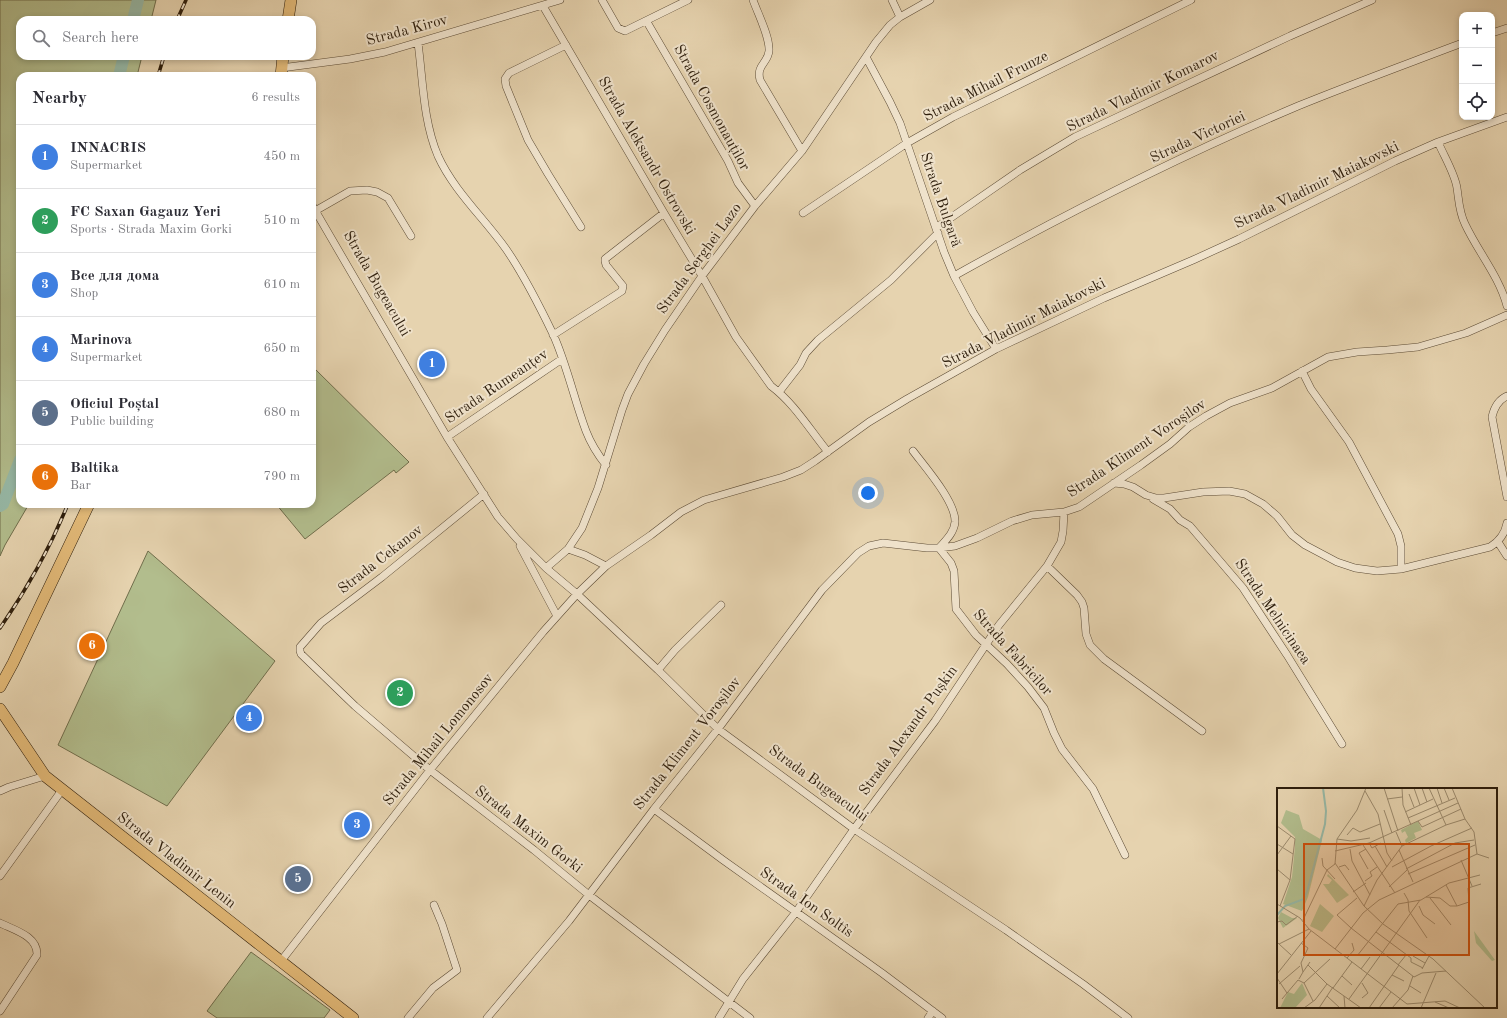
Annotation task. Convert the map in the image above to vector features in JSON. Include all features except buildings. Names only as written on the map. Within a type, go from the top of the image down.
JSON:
[{"type":"main road","points":[[289,16],[291,0]]},
{"type":"main road","points":[[281,72],[282,60]]},
{"type":"main road","points":[[0,687],[13,664],[87,508]]},
{"type":"main road","name":"Strada Vladimir Lenin","points":[[0,709],[45,776],[353,1018]]},
{"type":"street","name":"Strada Kirov","points":[[281,72],[385,52],[560,0]]},
{"type":"street","points":[[602,0],[615,24],[622,31],[630,30],[688,0]]},
{"type":"street","points":[[753,0],[769,50],[768,56],[759,70],[760,80],[802,151]]},
{"type":"street","points":[[892,0],[900,17]]},
{"type":"street","name":"Strada Serghei Lazo","points":[[546,568],[568,549],[582,528],[606,466],[628,394],[644,364],[702,276],[755,206],[802,151],[866,57],[890,25],[900,17],[930,0]]},
{"type":"street","name":"Strada Mihail Frunze","points":[[803,213],[907,143],[953,117],[1191,0]]},
{"type":"street","name":"Strada Vladimir Komarov","points":[[778,392],[800,365],[806,353],[818,340],[891,280],[937,230],[1020,170],[1075,137],[1290,36],[1372,0]]},
{"type":"street","name":"Strada Aleksandr Ostrovski","points":[[543,6],[702,276],[736,337],[771,386],[791,405],[828,452]]},
{"type":"street","name":"Strada Cosmonauților","points":[[647,22],[728,161],[738,183],[755,206]]},
{"type":"street","points":[[1495,31],[1507,28]]},
{"type":"street","points":[[418,43],[430,133],[439,157],[454,182],[506,249],[524,278],[553,335],[586,432],[594,448],[606,466]]},
{"type":"street","name":"Strada Victoriei","points":[[954,276],[1070,213],[1194,153],[1298,106],[1459,44]]},
{"type":"street","points":[[566,45],[509,73],[505,79],[506,86],[528,140],[581,227]]},
{"type":"street","name":"Strada Bulgară","points":[[866,57],[890,102],[907,143],[954,276],[973,312],[996,349]]},
{"type":"street","name":"Strada Vladimir Maiakovski","points":[[577,594],[606,566],[691,506],[704,500],[783,477],[801,470],[869,422],[906,399],[996,349],[1104,298],[1232,242],[1381,168],[1438,142],[1507,117]]},
{"type":"street","points":[[1438,142],[1457,187],[1460,211],[1465,224],[1490,268],[1507,306]]},
{"type":"street","points":[[316,207],[350,191],[367,190],[377,192],[388,198],[411,236]]},
{"type":"street","name":"Strada Bugeacului","points":[[316,211],[447,437],[498,517],[517,539],[546,568],[577,594],[718,729],[854,829],[1006,930],[1128,1018]]},
{"type":"street","points":[[553,335],[622,291],[623,286],[606,265],[605,259],[664,213]]},
{"type":"street","name":"Strada Kliment Voroșilov","points":[[487,1018],[569,921],[654,809],[718,729],[822,590],[858,553],[869,546],[883,543],[939,548],[955,546],[977,538],[1012,521],[1032,515],[1064,512],[1079,507],[1141,465],[1170,444],[1189,427],[1206,416],[1230,403],[1272,388],[1328,357],[1357,352],[1418,347],[1466,333],[1507,315]]},
{"type":"street","name":"Strada Rumeanțev","points":[[447,437],[562,359]]},
{"type":"street","points":[[1302,371],[1311,389],[1349,442],[1398,534],[1401,546],[1401,570]]},
{"type":"street","points":[[1507,396],[1502,398],[1494,408],[1492,418],[1507,497]]},
{"type":"street","points":[[913,451],[945,494],[953,512],[955,522],[951,535],[939,548]]},
{"type":"street","name":"Strada Melnicinaea","points":[[1114,483],[1133,487],[1170,509],[1180,520],[1190,526],[1243,588],[1287,654],[1342,744]]},
{"type":"street","points":[[1146,495],[1156,498],[1164,498],[1203,492],[1229,491],[1245,494],[1277,516],[1292,536],[1305,545],[1337,562],[1355,568],[1377,571],[1401,570],[1490,547],[1498,542],[1506,531],[1507,523]]},
{"type":"street","name":"Strada Cekanov","points":[[300,651],[302,644],[321,622],[382,577],[484,494]]},
{"type":"street","name":"Strada Alexandr Pușkin","points":[[719,1018],[743,978],[796,912],[854,829],[935,720],[999,625],[1047,566],[1061,542],[1064,512]]},
{"type":"street","name":"Strada Bugeacului","points":[[517,539],[557,616]]},
{"type":"street","points":[[1498,542],[1507,556]]},
{"type":"street","name":"Strada Fabricilor","points":[[939,548],[951,564],[954,571],[956,609],[976,635],[1007,664],[1028,687],[1044,708],[1062,749],[1093,789],[1125,855]]},
{"type":"street","points":[[568,549],[585,555],[606,566]]},
{"type":"street","points":[[1047,566],[1078,595],[1082,602],[1084,608],[1086,634],[1090,645],[1104,659],[1202,731]]},
{"type":"street","name":"Strada Mihail Lomonosov","points":[[281,961],[430,770],[557,616],[577,594]]},
{"type":"street","points":[[658,670],[675,650],[721,604]]},
{"type":"street","name":"Strada Maxim Gorki","points":[[300,651],[355,706],[430,770],[589,895],[750,1018]]},
{"type":"street","points":[[0,791],[9,786],[45,776]]},
{"type":"street","points":[[0,875],[62,790]]},
{"type":"street","name":"Strada Ion Soltîs","points":[[654,809],[942,1018]]},
{"type":"street","points":[[408,1018],[433,988],[457,970],[442,924],[434,905]]},
{"type":"street","points":[[0,923],[30,938],[36,945],[37,950],[37,955],[0,1011]]},
{"type":"street","points":[[928,1018],[933,1011]]},
{"type":"green space","points":[[0,0],[156,0],[152,16],[16,16],[16,60],[141,60],[138,72],[16,72],[16,508],[27,508],[0,556]]},
{"type":"green space","points":[[316,370],[409,462],[396,473],[394,470],[305,539],[279,508],[316,508]]},
{"type":"green space","points":[[148,551],[275,661],[167,806],[58,745]]},
{"type":"green space","points":[[251,952],[330,1010],[324,1018],[217,1018],[207,1011]]},
{"type":"waterway","points":[[134,16],[138,0]]},
{"type":"waterway","points":[[120,72],[123,60]]},
{"type":"waterway","points":[[0,506],[3,504],[16,470]]},
{"type":"railway","points":[[179,16],[186,0]]},
{"type":"railway","points":[[159,72],[163,60]]},
{"type":"railway","points":[[0,628],[37,568],[54,536],[66,508]]},
{"type":"place","name":"INNACRIS","points":[[432,364]]},
{"type":"place","name":"Baltika","points":[[92,646]]},
{"type":"place","name":"FC Saxan Gagauz Yeri","points":[[400,693]]},
{"type":"place","name":"Marinova","points":[[249,718]]},
{"type":"place","name":"Все для дома","points":[[357,825]]},
{"type":"place","name":"Oficiul Poștal","points":[[298,879]]}]
